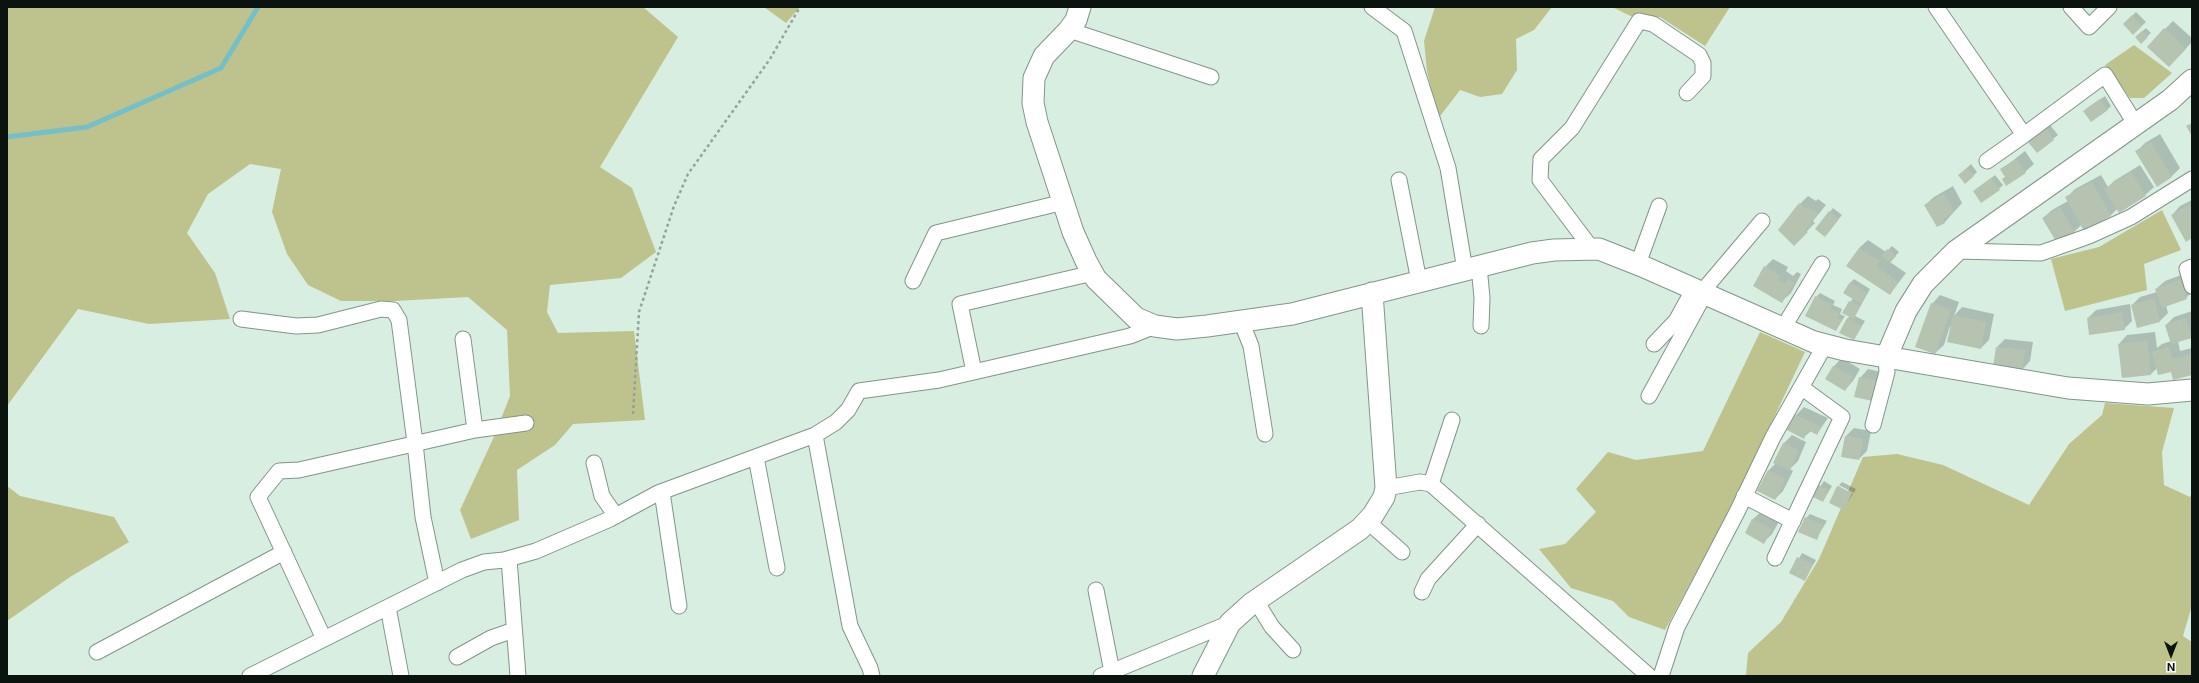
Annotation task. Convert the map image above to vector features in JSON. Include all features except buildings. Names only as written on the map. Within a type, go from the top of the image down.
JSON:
[{"type":"street","points":[[1080,7],[1076,20],[1069,30],[1044,56],[1034,78],[1033,103],[1037,122],[1073,232],[1096,279],[1136,318],[1155,326],[1177,329],[1241,322],[1292,314],[1539,252],[1599,249],[1638,264],[1699,293],[1825,345],[1886,358],[2068,388],[2148,394],[2192,390]]},
{"type":"street","points":[[1372,7],[1404,31],[1448,168],[1472,268],[1482,298],[1481,326]]},
{"type":"street","points":[[1936,7],[2024,135]]},
{"type":"street","points":[[2071,7],[2089,27],[2110,7]]},
{"type":"street","points":[[1592,249],[1540,180],[1541,159],[1572,128],[1639,21],[1653,24],[1699,55],[1703,63],[1703,76],[1687,93]]},
{"type":"street","points":[[1069,30],[1211,77]]},
{"type":"street","points":[[1987,161],[2105,75],[2136,125]]},
{"type":"street","points":[[1873,425],[1887,372],[1886,358],[1906,311],[1923,284],[1956,251],[2136,125],[2170,100],[2192,80]]},
{"type":"street","points":[[1956,251],[2041,253],[2089,236],[2131,217],[2192,179]]},
{"type":"street","points":[[1399,180],[1419,281]]},
{"type":"street","points":[[913,281],[936,232],[1064,202]]},
{"type":"street","points":[[1638,264],[1659,206]]},
{"type":"street","points":[[1654,344],[1676,321],[1762,222]]},
{"type":"street","points":[[1783,328],[1822,264]]},
{"type":"street","points":[[2192,267],[2186,269],[2192,286]]},
{"type":"street","points":[[974,372],[960,304],[1093,272]]},
{"type":"street","points":[[1096,590],[1107,674],[1230,623],[1256,601],[1360,529],[1384,497],[1386,488],[1372,293]]},
{"type":"street","points":[[1648,396],[1699,293]]},
{"type":"street","points":[[241,320],[296,326],[318,325],[381,309],[393,310],[399,320],[415,443],[422,517],[437,583]]},
{"type":"street","points":[[1241,322],[1251,346],[1265,434]]},
{"type":"street","points":[[250,676],[268,672],[324,639],[462,570],[484,562],[509,559],[536,551],[616,516],[662,492],[816,435],[836,422],[848,410],[859,391],[939,380],[1130,336],[1155,326]]},
{"type":"street","points":[[463,339],[475,430]]},
{"type":"street","points":[[1661,676],[1676,627],[1773,437],[1825,345]]},
{"type":"street","points":[[1775,558],[1842,417],[1802,387]]},
{"type":"street","points":[[1431,484],[1452,420]]},
{"type":"street","points":[[324,639],[258,497],[279,471],[299,470],[475,430],[526,423]]},
{"type":"street","points":[[816,435],[850,626],[870,668],[872,676]]},
{"type":"street","points":[[756,457],[777,568]]},
{"type":"street","points":[[594,463],[602,496],[616,516]]},
{"type":"street","points":[[1386,488],[1420,482],[1431,484],[1649,676]]},
{"type":"street","points":[[662,492],[679,606]]},
{"type":"street","points":[[1744,496],[1793,521]]},
{"type":"street","points":[[1367,521],[1402,552]]},
{"type":"street","points":[[1422,592],[1428,579],[1478,524]]},
{"type":"street","points":[[97,652],[284,552]]},
{"type":"street","points":[[509,559],[518,676]]},
{"type":"street","points":[[1256,601],[1272,627],[1293,650]]},
{"type":"street","points":[[388,607],[401,676]]},
{"type":"street","points":[[1203,676],[1230,623]]},
{"type":"street","points":[[458,657],[491,638],[514,630]]},
{"type":"path","points":[[633,414],[639,312],[674,206],[688,174],[770,60],[800,7]]},
{"type":"green space","points":[[7,7],[643,7],[678,37],[600,167],[632,188],[656,252],[621,278],[550,285],[547,312],[558,333],[634,331],[645,420],[573,424],[555,445],[517,470],[519,520],[471,539],[460,510],[493,439],[510,396],[507,330],[468,297],[395,301],[341,301],[308,285],[287,254],[272,212],[281,169],[250,164],[208,194],[187,233],[215,273],[230,319],[149,324],[78,309],[7,406]]},
{"type":"green space","points":[[764,7],[800,7],[786,23]]},
{"type":"green space","points":[[1435,7],[1552,7],[1534,30],[1516,39],[1517,70],[1502,94],[1480,97],[1460,90],[1438,119],[1427,71],[1424,41]]},
{"type":"green space","points":[[1612,7],[1730,7],[1705,46],[1660,17],[1637,19]]},
{"type":"green space","points":[[2134,45],[2172,73],[2144,98],[2130,98],[2105,65]]},
{"type":"green space","points":[[2162,210],[2181,250],[2144,264],[2147,290],[2065,311],[2051,259],[2099,247]]},
{"type":"green space","points":[[1760,332],[1805,352],[1732,506],[1665,630],[1629,617],[1613,601],[1571,588],[1539,549],[1565,544],[1596,512],[1576,489],[1608,452],[1636,460],[1703,451]]},
{"type":"green space","points":[[2105,403],[2174,408],[2162,452],[2164,485],[2190,497],[2192,494],[2192,605],[2183,636],[2192,642],[2192,676],[1746,676],[1748,653],[1781,622],[1819,559],[1863,457],[1897,454],[1943,465],[2029,505],[2069,444],[2102,415]]},
{"type":"green space","points":[[7,486],[20,496],[114,517],[129,542],[70,577],[7,621]]},
{"type":"waterway","points":[[7,137],[87,127],[221,68],[258,7]]}]
